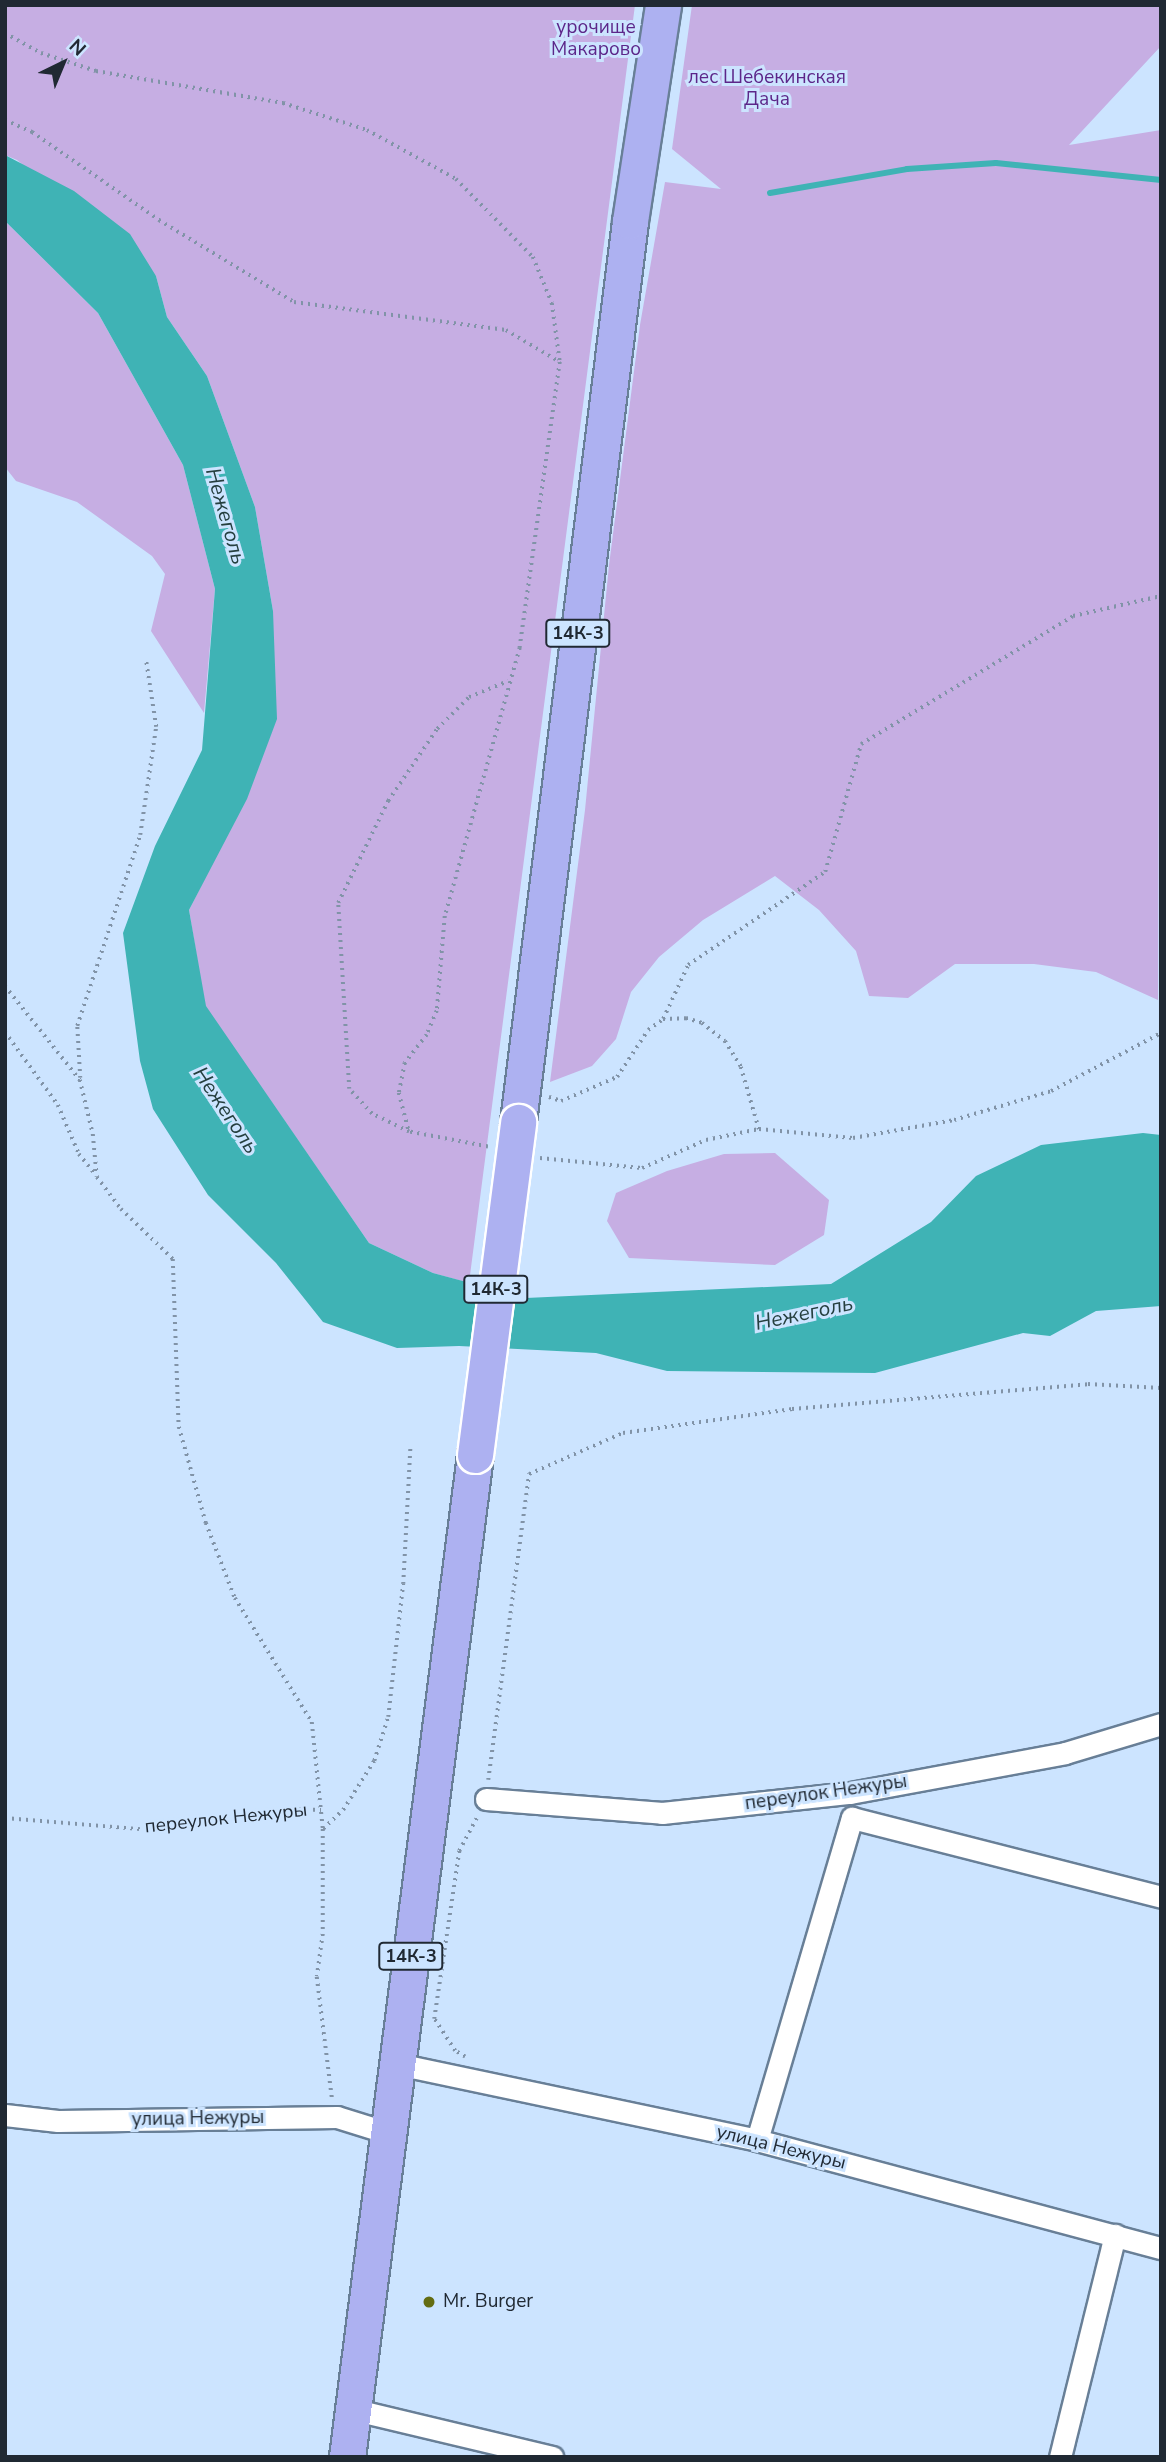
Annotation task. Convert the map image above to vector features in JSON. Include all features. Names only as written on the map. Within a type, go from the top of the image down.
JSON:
[{"type":"main road","name":"14К-3","points":[[347,2457],[630,221],[663,5]]},
{"type":"street","name":"переулок Нежуры","points":[[486,1799],[662,1813],[850,1793],[1065,1753],[1161,1724]]},
{"type":"street","points":[[850,1793],[852,1818]]},
{"type":"street","name":"переулок Нежуры","points":[[757,2140],[852,1818],[1161,1897]]},
{"type":"street","name":"улица Нежуры","points":[[397,2064],[757,2140],[1161,2248]]},
{"type":"street","name":"улица Нежуры","points":[[5,2115],[58,2121],[337,2117],[388,2133]]},
{"type":"street","points":[[1060,2457],[1115,2235]]},
{"type":"street","points":[[351,2409],[552,2457]]},
{"type":"path","points":[[5,33],[41,53],[96,71],[295,107],[367,130],[456,179],[533,257],[552,303],[560,362],[541,517],[520,648],[445,916],[438,1011],[427,1035],[405,1063],[399,1093],[410,1132]]},
{"type":"path","points":[[5,120],[32,132],[159,220],[294,302],[506,330],[560,362]]},
{"type":"path","points":[[516,1129],[561,1101],[617,1077],[648,1030],[663,1019],[688,965],[825,872],[861,744],[1073,616],[1161,596]]},
{"type":"path","points":[[97,1177],[93,1134],[80,1080],[77,1026],[140,835],[156,727],[146,662]]},
{"type":"path","points":[[509,681],[469,696],[437,729],[388,801],[338,903],[349,1089],[372,1114],[410,1132],[516,1129],[642,1168],[706,1140],[759,1129],[853,1138],[954,1120],[1051,1091],[1161,1033]]},
{"type":"path","points":[[5,986],[80,1080]]},
{"type":"path","points":[[663,1019],[686,1018],[702,1023],[725,1041],[741,1067],[759,1129]]},
{"type":"path","points":[[5,1032],[58,1105],[79,1154],[121,1209],[173,1259],[179,1427],[206,1523],[235,1598],[312,1722],[323,1829],[323,1934],[317,1977],[326,2075],[337,2117]]},
{"type":"path","points":[[481,2082],[480,2066],[455,2051],[434,2019],[459,1851],[486,1799],[529,1474],[624,1433],[779,1410],[1088,1384],[1161,1388]]},
{"type":"path","points":[[323,1829],[343,1810],[374,1761],[388,1717],[403,1584],[410,1449]]},
{"type":"path","name":"переулок Нежуры","points":[[5,1818],[150,1830],[292,1809],[321,1810]]},
{"type":"green space","name":"урочище Макарово","points":[[5,5],[635,5],[469,1283],[433,1273],[369,1243],[205,1006],[189,910],[206,876],[273,611],[255,507],[207,376],[167,317],[156,276],[17,160],[5,155]]},
{"type":"green space","name":"лес Шебекинская Дача","points":[[692,5],[1161,5],[1161,46],[1069,145],[1161,130],[1158,1000],[1096,972],[1034,964],[955,964],[908,998],[869,996],[856,951],[819,910],[775,876],[703,920],[659,957],[631,992],[616,1039],[592,1066],[550,1082],[585,810],[609,565],[640,325],[665,182],[721,189],[672,149]]},
{"type":"green space","points":[[5,221],[98,313],[183,465],[215,589],[204,713],[151,631],[165,574],[152,556],[77,502],[16,481],[5,467]]},
{"type":"green space","points":[[775,1153],[829,1200],[824,1235],[775,1265],[629,1258],[607,1221],[616,1193],[667,1171],[724,1154]]},
{"type":"water","name":"Нежеголь","points":[[5,155],[74,191],[130,234],[156,276],[167,317],[207,376],[255,507],[273,611],[277,719],[247,799],[189,910],[206,1006],[369,1243],[433,1273],[526,1298],[831,1284],[931,1222],[976,1176],[1041,1145],[1143,1133],[1161,1135],[1161,1306],[1096,1311],[1050,1336],[1023,1333],[875,1373],[667,1371],[596,1353],[459,1346],[397,1348],[323,1322],[276,1263],[208,1195],[153,1109],[140,1061],[123,933],[155,846],[202,750],[215,589],[183,465],[98,313],[5,221]]},
{"type":"waterway","points":[[770,193],[907,169],[996,163],[1161,180]]},
{"type":"place","name":"Mr. Burger","points":[[429,2302]]}]
